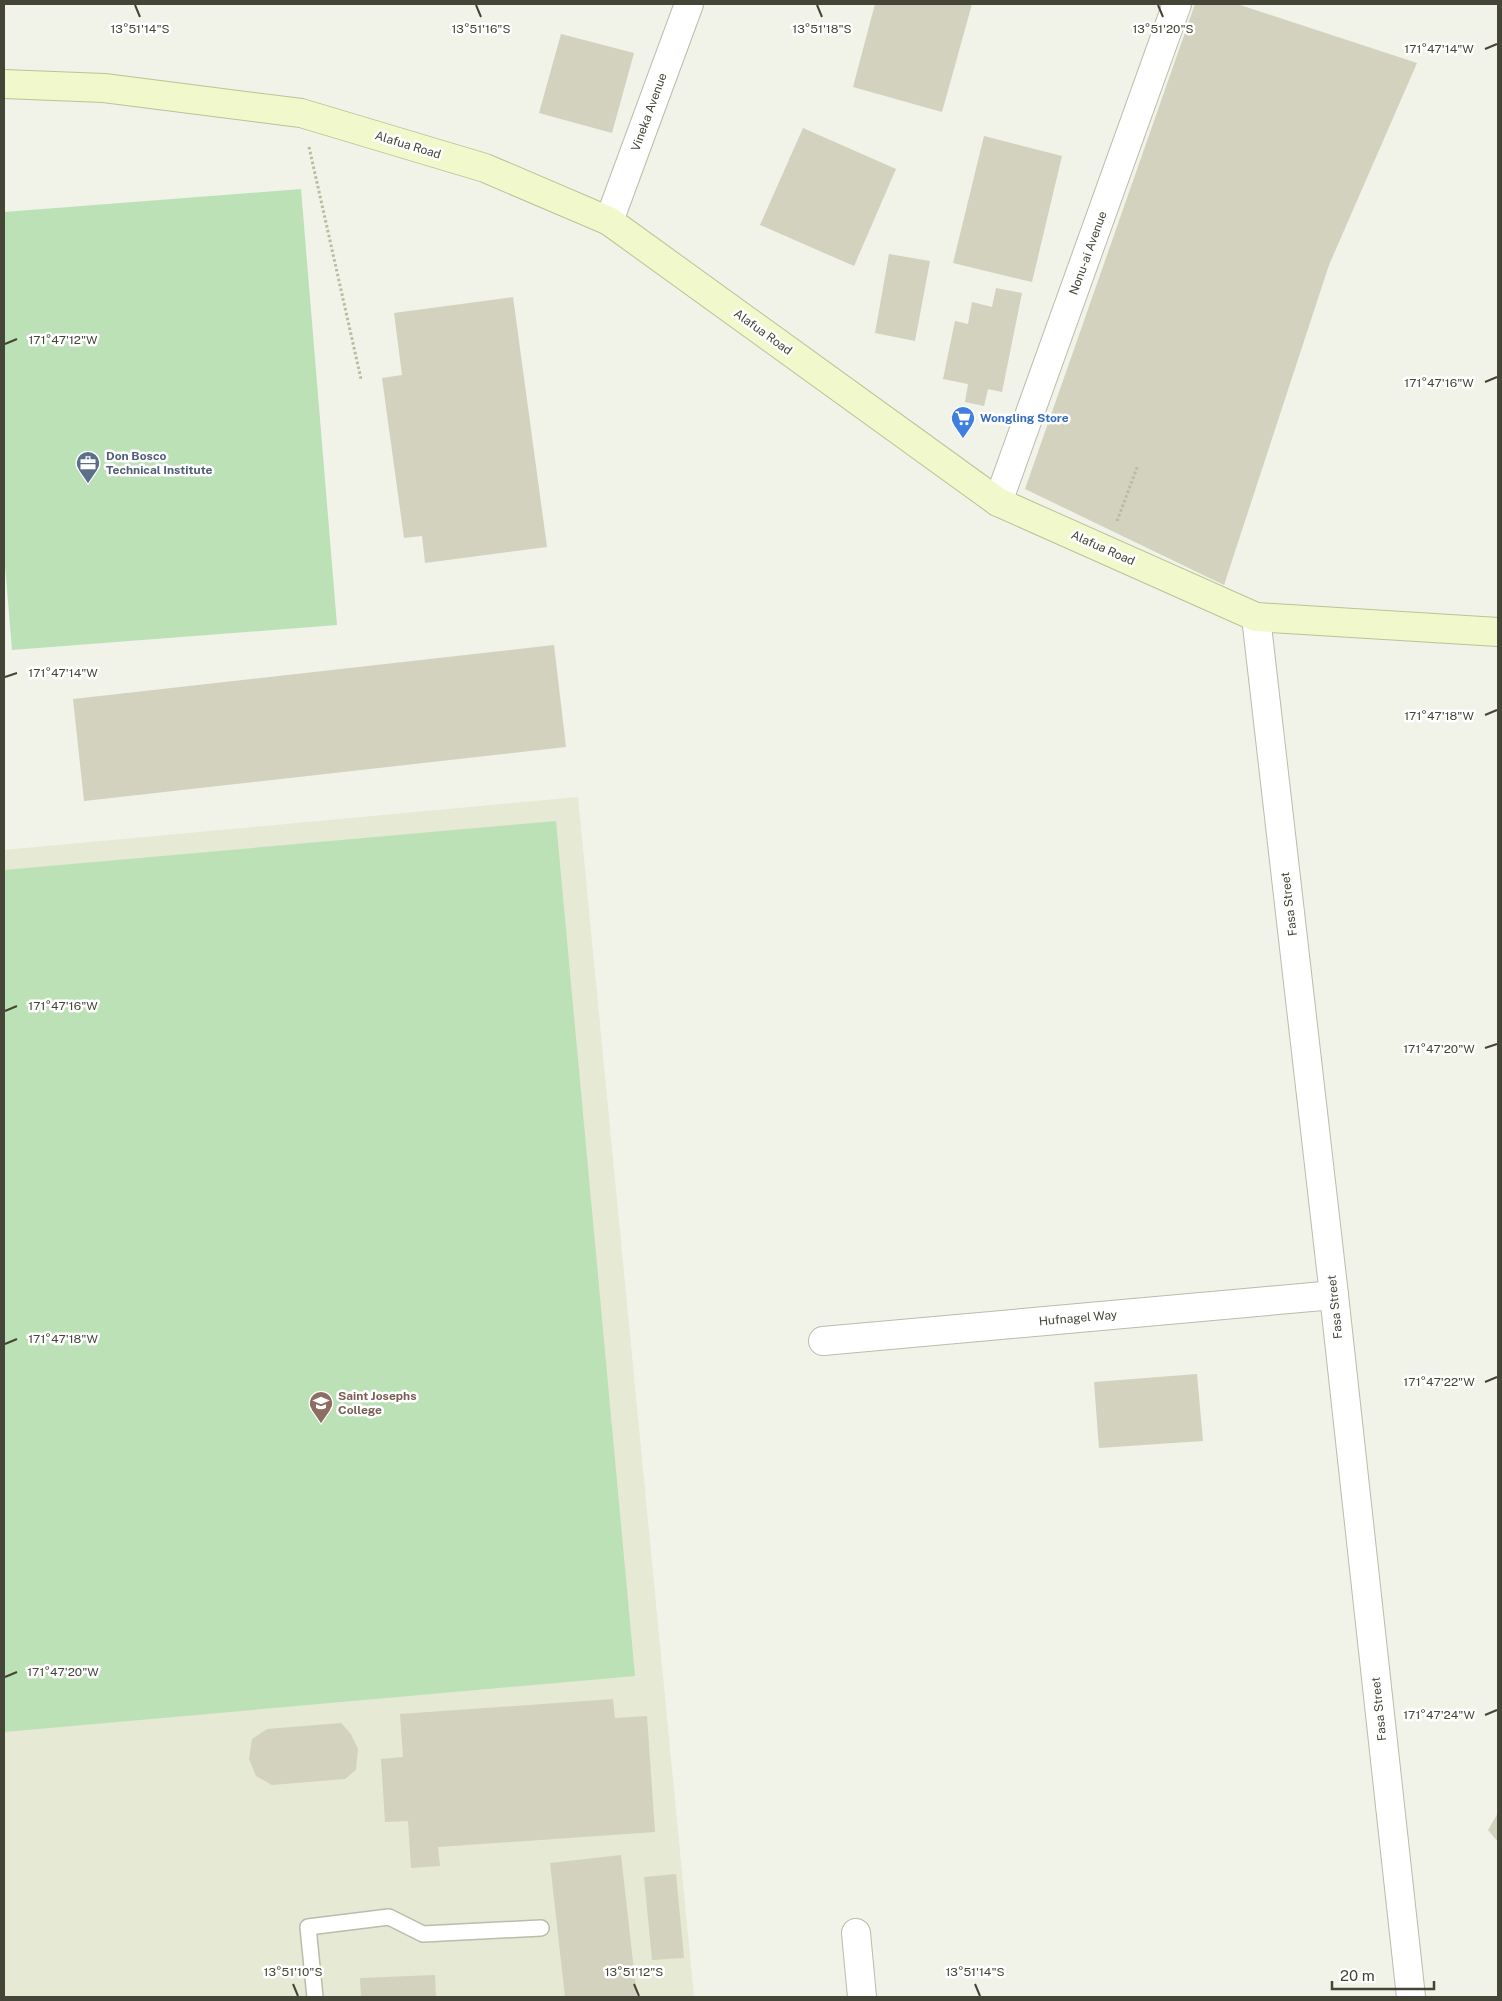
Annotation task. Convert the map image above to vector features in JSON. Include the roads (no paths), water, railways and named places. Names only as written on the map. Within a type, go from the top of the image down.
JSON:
[{"type":"street","name":"Vineka Avenue","points":[[609,221],[689,4]]},
{"type":"street","name":"Nonu-ai Avenue","points":[[998,502],[1177,4]]},
{"type":"street","name":"Alafua Road","points":[[4,84],[104,88],[301,113],[485,168],[609,221],[998,502],[1256,616],[1498,632]]},
{"type":"street","name":"Fasa Street","points":[[1256,616],[1334,1295],[1411,1997]]},
{"type":"street","name":"Hufnagel Way","points":[[822,1341],[1334,1295]]},
{"type":"street","points":[[856,1933],[862,1997]]},
{"type":"lane","points":[[315,1997],[308,1927],[389,1918],[423,1934],[542,1928]]},
{"type":"place","name":"Wongling Store","points":[[963,439]]},
{"type":"place","name":"Don Bosco Technical Institute","points":[[88,484]]},
{"type":"place","name":"Saint Josephs College","points":[[321,1424]]}]
